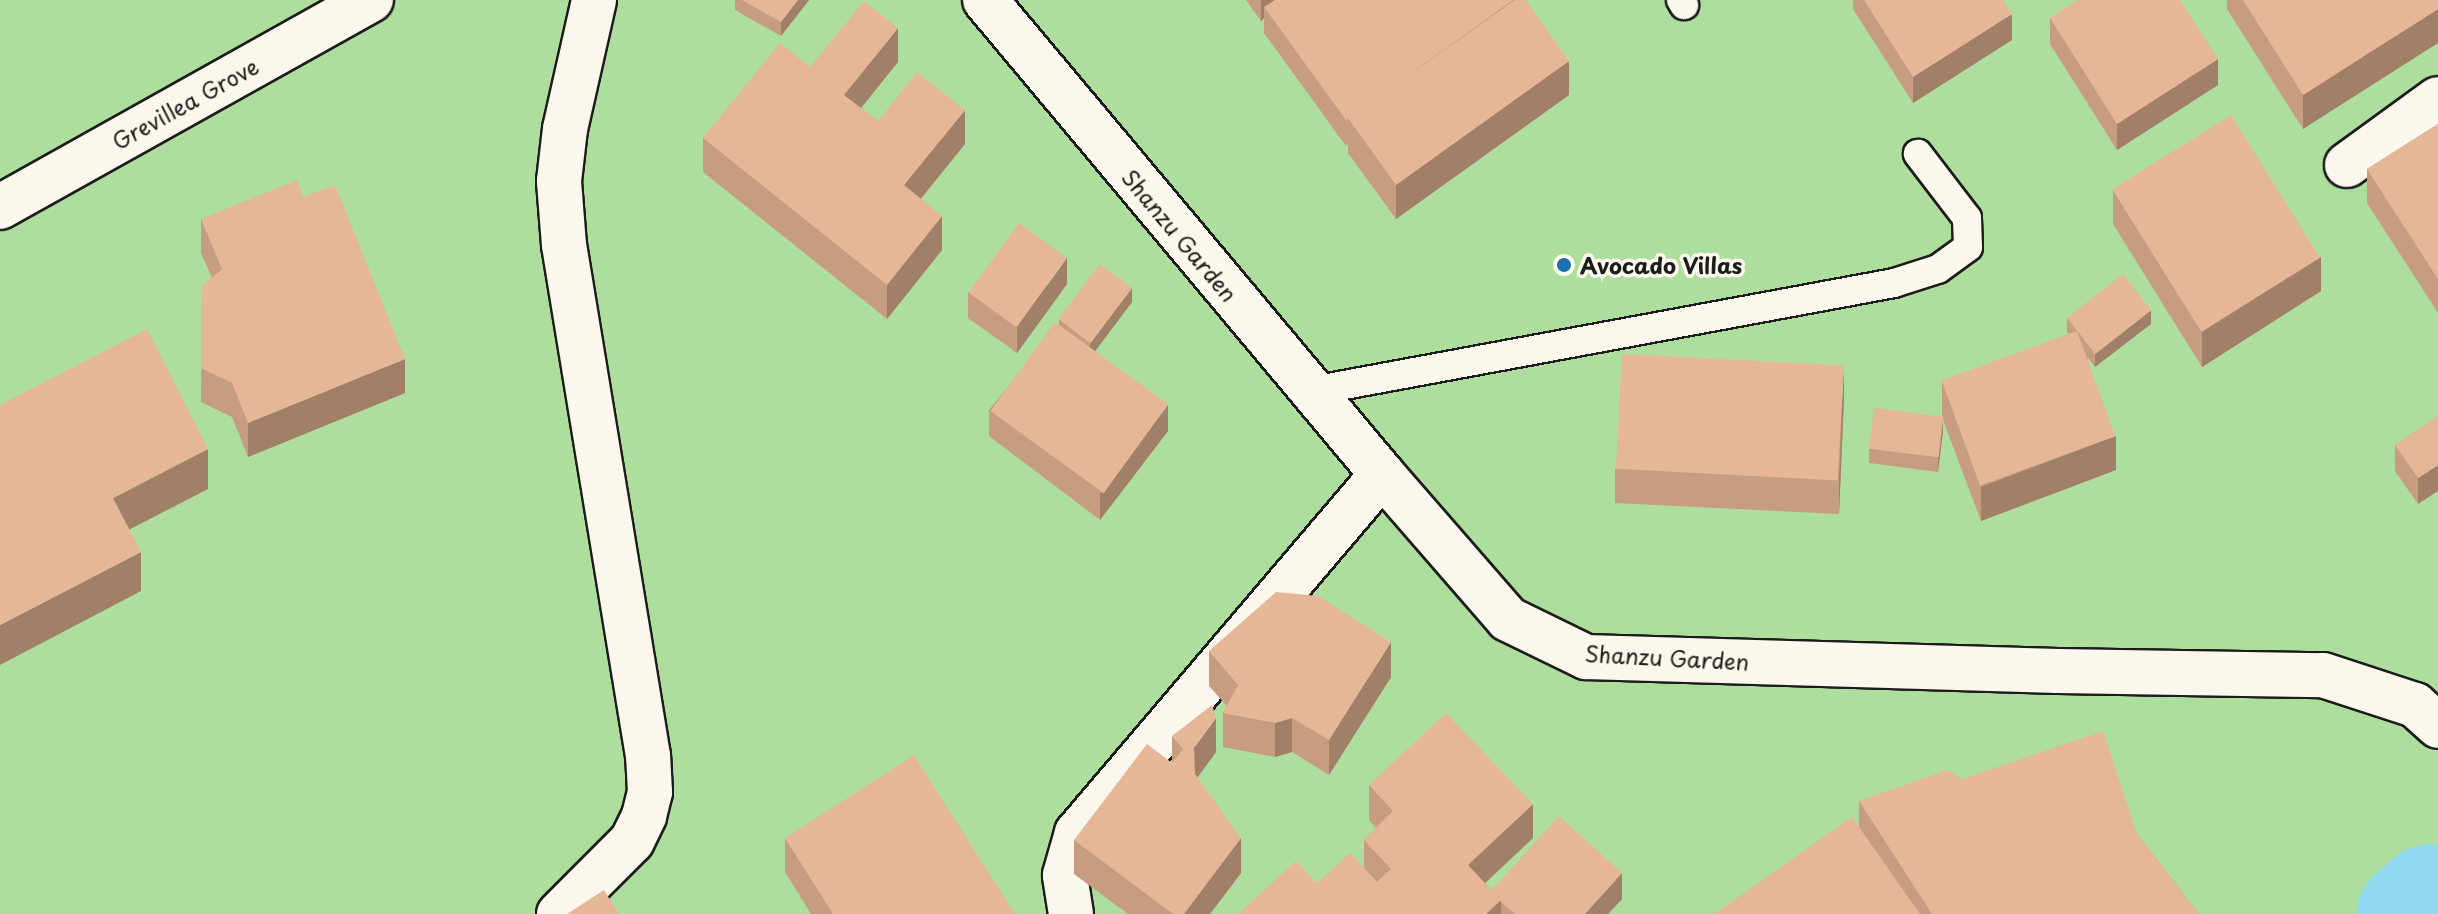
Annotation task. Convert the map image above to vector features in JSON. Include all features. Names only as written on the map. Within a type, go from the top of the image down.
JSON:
[{"type":"street","name":"Grevillea Grove","points":[[0,207],[371,0]]},
{"type":"street","points":[[559,914],[632,841],[644,816],[650,792],[648,756],[564,245],[560,193],[565,129],[594,0]]},
{"type":"street","name":"Shanzu Garden","points":[[985,0],[1382,474],[1508,619],[1586,657],[2058,671],[2323,675],[2415,705],[2438,726]]},
{"type":"street","points":[[2347,165],[2438,99]]},
{"type":"street","points":[[1071,914],[1065,875],[1077,833],[1382,474]]},
{"type":"lane","points":[[1312,391],[1894,283],[1938,269],[1968,247],[1967,218],[1918,154]]},
{"type":"green space","points":[[0,0],[2438,0],[2438,914],[0,914]]},
{"type":"building","points":[[742,0],[798,0],[781,22]]},
{"type":"building","points":[[1275,0],[1513,0],[1346,120],[1264,7]]},
{"type":"building","points":[[1515,0],[1526,0],[1569,61],[1396,185],[1348,118]]},
{"type":"building","points":[[1864,0],[2003,0],[2012,14],[1913,77]]},
{"type":"building","points":[[2077,0],[2180,0],[2218,59],[2117,124],[2050,18]]},
{"type":"building","points":[[2243,0],[2438,0],[2438,9],[2303,95]]},
{"type":"building","points":[[864,1],[898,28],[844,95],[878,121],[917,72],[965,110],[904,185],[942,216],[887,285],[703,138],[780,43],[810,67]]},
{"type":"building","points":[[2231,115],[2320,257],[2201,332],[2112,189]]},
{"type":"building","points":[[2438,124],[2438,279],[2367,169]]},
{"type":"building","points":[[297,180],[303,197],[335,185],[405,359],[248,423],[232,383],[201,368],[202,286],[222,269],[201,219]]},
{"type":"building","points":[[1019,223],[1067,258],[1016,327],[968,293]]},
{"type":"building","points":[[1100,264],[1132,288],[1090,343],[1058,319]]},
{"type":"building","points":[[2123,274],[2151,310],[2095,354],[2067,318]]},
{"type":"building","points":[[1055,322],[1168,404],[1104,493],[990,411]]},
{"type":"building","points":[[147,329],[208,449],[113,498],[141,552],[0,625],[0,405]]},
{"type":"building","points":[[2077,331],[2115,436],[1980,485],[1942,380]]},
{"type":"building","points":[[1622,354],[1844,366],[1838,480],[1616,469]]},
{"type":"building","points":[[1874,408],[1943,417],[1938,457],[1869,449]]},
{"type":"building","points":[[2438,416],[2438,465],[2418,478],[2395,445]]},
{"type":"building","points":[[1276,592],[1318,596],[1391,642],[1329,740],[1292,718],[1275,723],[1223,713],[1238,685],[1209,651]]},
{"type":"building","points":[[1212,705],[1216,718],[1194,748],[1195,774],[1241,838],[1184,914],[1173,914],[1074,840],[1147,744],[1172,763],[1183,749],[1172,736]]},
{"type":"building","points":[[1446,713],[1533,804],[1468,865],[1501,900],[1486,914],[1238,914],[1296,861],[1317,883],[1350,853],[1377,882],[1391,869],[1364,840],[1393,811],[1369,785]]},
{"type":"building","points":[[2103,731],[2137,834],[2199,914],[1932,914],[1859,801],[1947,770],[1962,779]]},
{"type":"building","points":[[914,755],[1015,914],[833,914],[785,838]]},
{"type":"building","points":[[1559,816],[1622,873],[1585,914],[1515,914],[1492,890]]},
{"type":"building","points":[[1852,817],[1920,914],[1714,914]]},
{"type":"building","points":[[604,890],[619,914],[567,914]]},
{"type":"waterway","points":[[2410,914],[2430,897]]},
{"type":"place","name":"Avocado Villas","points":[[1564,265]]}]
